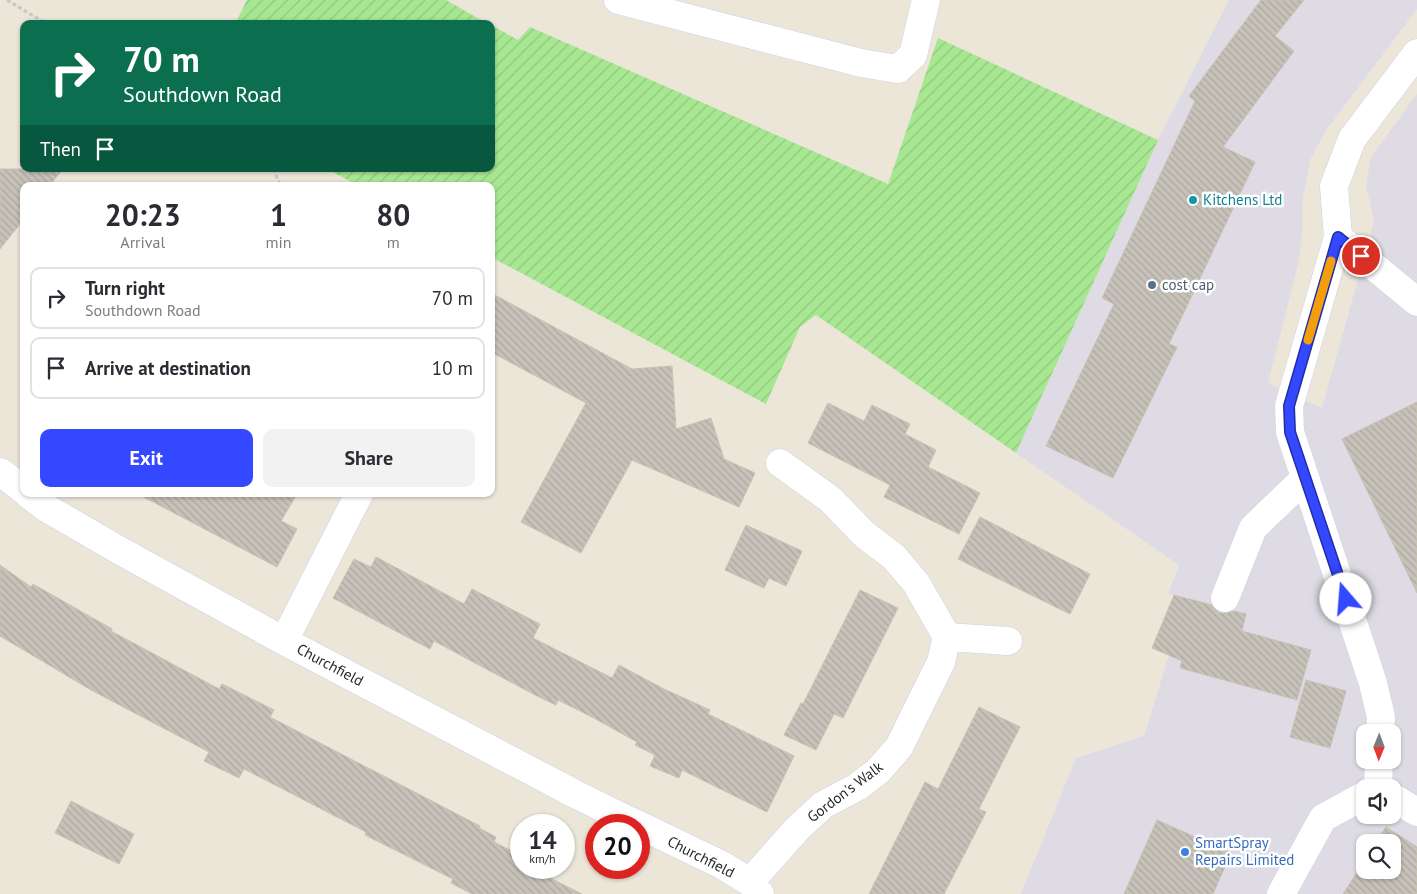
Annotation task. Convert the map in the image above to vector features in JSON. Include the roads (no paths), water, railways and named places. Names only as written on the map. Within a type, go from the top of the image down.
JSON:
[{"type":"street","points":[[618,0],[861,63],[898,69],[913,55],[926,0]]},
{"type":"street","points":[[1380,724],[1373,683],[1290,432],[1289,406],[1338,237],[1334,186],[1352,139],[1417,53]]},
{"type":"street","points":[[1338,237],[1417,302]]},
{"type":"street","points":[[780,463],[830,499],[865,535],[894,557],[916,583],[947,637],[1008,641]]},
{"type":"street","points":[[0,472],[20,487]]},
{"type":"street","points":[[1225,598],[1253,528],[1305,478]]},
{"type":"street","name":"Churchfield","points":[[32,497],[48,509],[116,549],[284,641],[616,814]]},
{"type":"street","points":[[284,641],[357,497]]},
{"type":"street","name":"Gordon's Walk","points":[[755,888],[797,829],[823,805],[857,787],[878,770],[899,747],[941,662],[947,637]]},
{"type":"street","points":[[1281,894],[1323,818],[1356,800]]},
{"type":"street","points":[[1401,802],[1417,812]]},
{"type":"street","name":"Churchfield","points":[[650,831],[722,866],[755,888]]},
{"type":"place","name":"Kitchens Ltd","points":[[1193,200]]},
{"type":"place","name":"cost cap","points":[[1152,285]]},
{"type":"place","name":"SmartSpray Repairs Limited","points":[[1185,852]]}]
